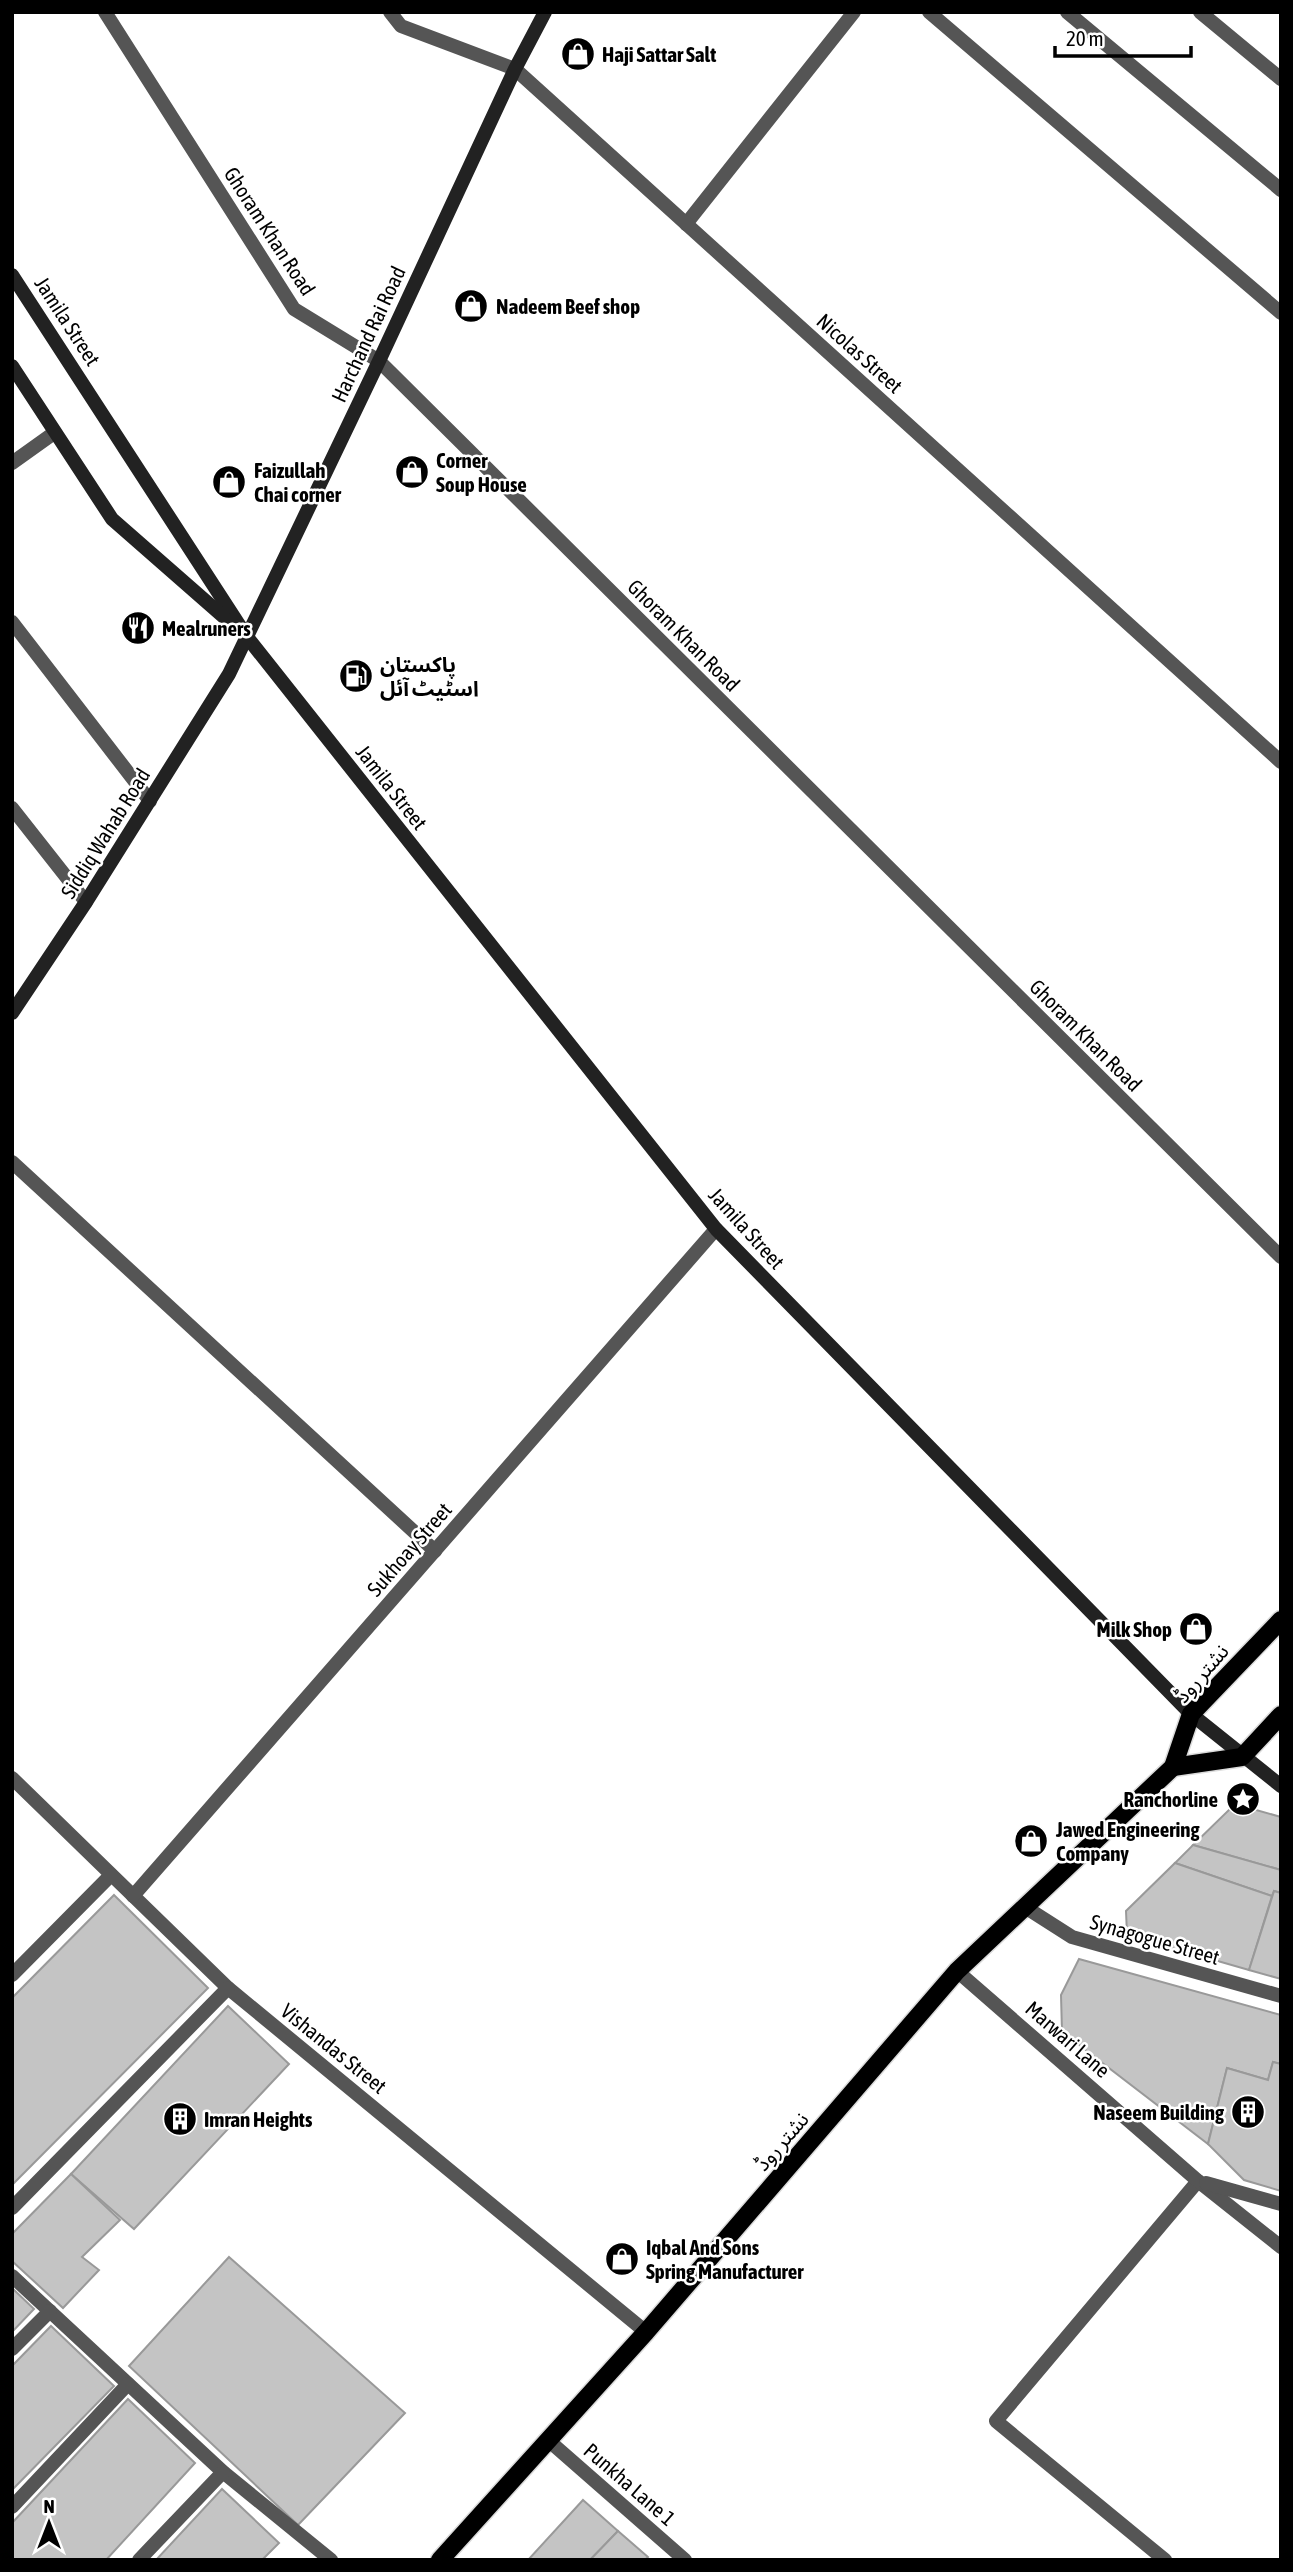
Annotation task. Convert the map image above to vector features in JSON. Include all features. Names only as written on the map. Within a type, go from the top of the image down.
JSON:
[{"type":"main road","name":"Harchand Rai Road","points":[[229,674],[515,69],[545,12]]},
{"type":"main road","name":"Jamila Street","points":[[12,275],[247,637],[716,1229],[1191,1714],[1280,1786]]},
{"type":"main road","name":"Jamila Street","points":[[12,366],[112,519],[247,637]]},
{"type":"main road","name":"Siddiq Wahab Road","points":[[12,1013],[86,902],[229,674]]},
{"type":"main road","name":"نشتر روڈ","points":[[440,2560],[646,2332],[957,1971],[1173,1768],[1191,1714],[1281,1620]]},
{"type":"main road","points":[[1173,1768],[1241,1757],[1281,1715]]},
{"type":"street","name":"Ghoram Khan Road","points":[[105,12],[294,309],[379,361],[1281,1257]]},
{"type":"street","name":"Nicolas Street","points":[[390,12],[401,26],[515,69],[1281,762]]},
{"type":"street","points":[[686,224],[854,12]]},
{"type":"street","points":[[929,12],[1281,313]]},
{"type":"street","points":[[1067,12],[1281,190]]},
{"type":"street","points":[[1200,12],[1281,79]]},
{"type":"street","points":[[12,463],[54,433]]},
{"type":"street","points":[[12,622],[150,802]]},
{"type":"street","points":[[12,808],[86,902]]},
{"type":"street","points":[[12,1162],[435,1551]]},
{"type":"street","name":"Sukhoay Street","points":[[133,1896],[716,1229]]},
{"type":"street","name":"Vishandas Street","points":[[12,1778],[228,1988],[646,2332]]},
{"type":"street","points":[[12,1975],[111,1875]]},
{"type":"street","name":"Synagogue Street","points":[[1025,1907],[1072,1937],[1281,1996]]},
{"type":"street","name":"Marwari Lane","points":[[957,1971],[1198,2181],[1281,2247]]},
{"type":"street","points":[[12,2208],[228,1988]]},
{"type":"street","points":[[1165,2560],[996,2420],[1198,2181],[1281,2204]]},
{"type":"street","points":[[12,2276],[223,2472],[331,2560]]},
{"type":"street","points":[[12,2350],[50,2311]]},
{"type":"street","points":[[12,2507],[128,2384]]},
{"type":"street","name":"Punkha Lane 1","points":[[548,2440],[685,2560]]},
{"type":"street","points":[[139,2560],[223,2472]]},
{"type":"building","points":[[1235,1804],[1281,1817],[1281,1870],[1193,1845]]},
{"type":"building","points":[[1193,1845],[1281,1870],[1281,1893],[1274,1891],[1272,1896],[1175,1863]]},
{"type":"building","points":[[1175,1863],[1272,1896],[1249,1970],[1127,1935],[1126,1911]]},
{"type":"building","points":[[1274,1891],[1281,1893],[1281,1979],[1249,1970]]},
{"type":"building","points":[[114,1895],[208,1988],[12,2185],[12,1998]]},
{"type":"building","points":[[1079,1959],[1281,2015],[1281,2064],[1273,2062],[1268,2080],[1227,2068],[1208,2144],[1062,2032],[1061,1995]]},
{"type":"building","name":"Imran Heights","points":[[228,2006],[289,2064],[134,2229],[71,2174]]},
{"type":"building","name":"Naseem Building","points":[[1273,2062],[1281,2064],[1281,2191],[1244,2180],[1208,2144],[1227,2068],[1268,2080]]},
{"type":"building","points":[[71,2174],[120,2220],[82,2257],[99,2270],[63,2308],[12,2261],[12,2234]]},
{"type":"building","points":[[229,2257],[405,2413],[298,2525],[129,2366]]},
{"type":"building","points":[[12,2288],[34,2309],[12,2332]]},
{"type":"building","points":[[51,2326],[114,2386],[12,2490],[12,2366]]},
{"type":"building","points":[[128,2399],[195,2463],[106,2560],[12,2560],[12,2523]]},
{"type":"building","points":[[222,2489],[279,2543],[262,2560],[156,2560]]},
{"type":"building","points":[[583,2500],[618,2531],[590,2560],[528,2560]]},
{"type":"building","points":[[618,2531],[648,2557],[645,2560],[590,2560]]},
{"type":"place","name":"Haji Sattar Salt","points":[[578,54]]},
{"type":"place","name":"Nadeem Beef shop","points":[[471,306]]},
{"type":"place","name":"Corner Soup House","points":[[412,472]]},
{"type":"place","name":"Faizullah Chai corner","points":[[229,482]]},
{"type":"place","name":"Mealruners","points":[[138,628]]},
{"type":"place","name":"پاکستان اسٹیٹ آئل","points":[[356,676]]},
{"type":"place","name":"Milk Shop","points":[[1196,1629]]},
{"type":"place","name":"Ranchorline","points":[[1243,1799]]},
{"type":"place","name":"Jawed Engineering Company","points":[[1031,1841]]},
{"type":"place","name":"Naseem Building","points":[[1248,2112]]},
{"type":"place","name":"Imran Heights","points":[[180,2119]]},
{"type":"place","name":"Iqbal And Sons Spring Manufacturer","points":[[622,2259]]}]
